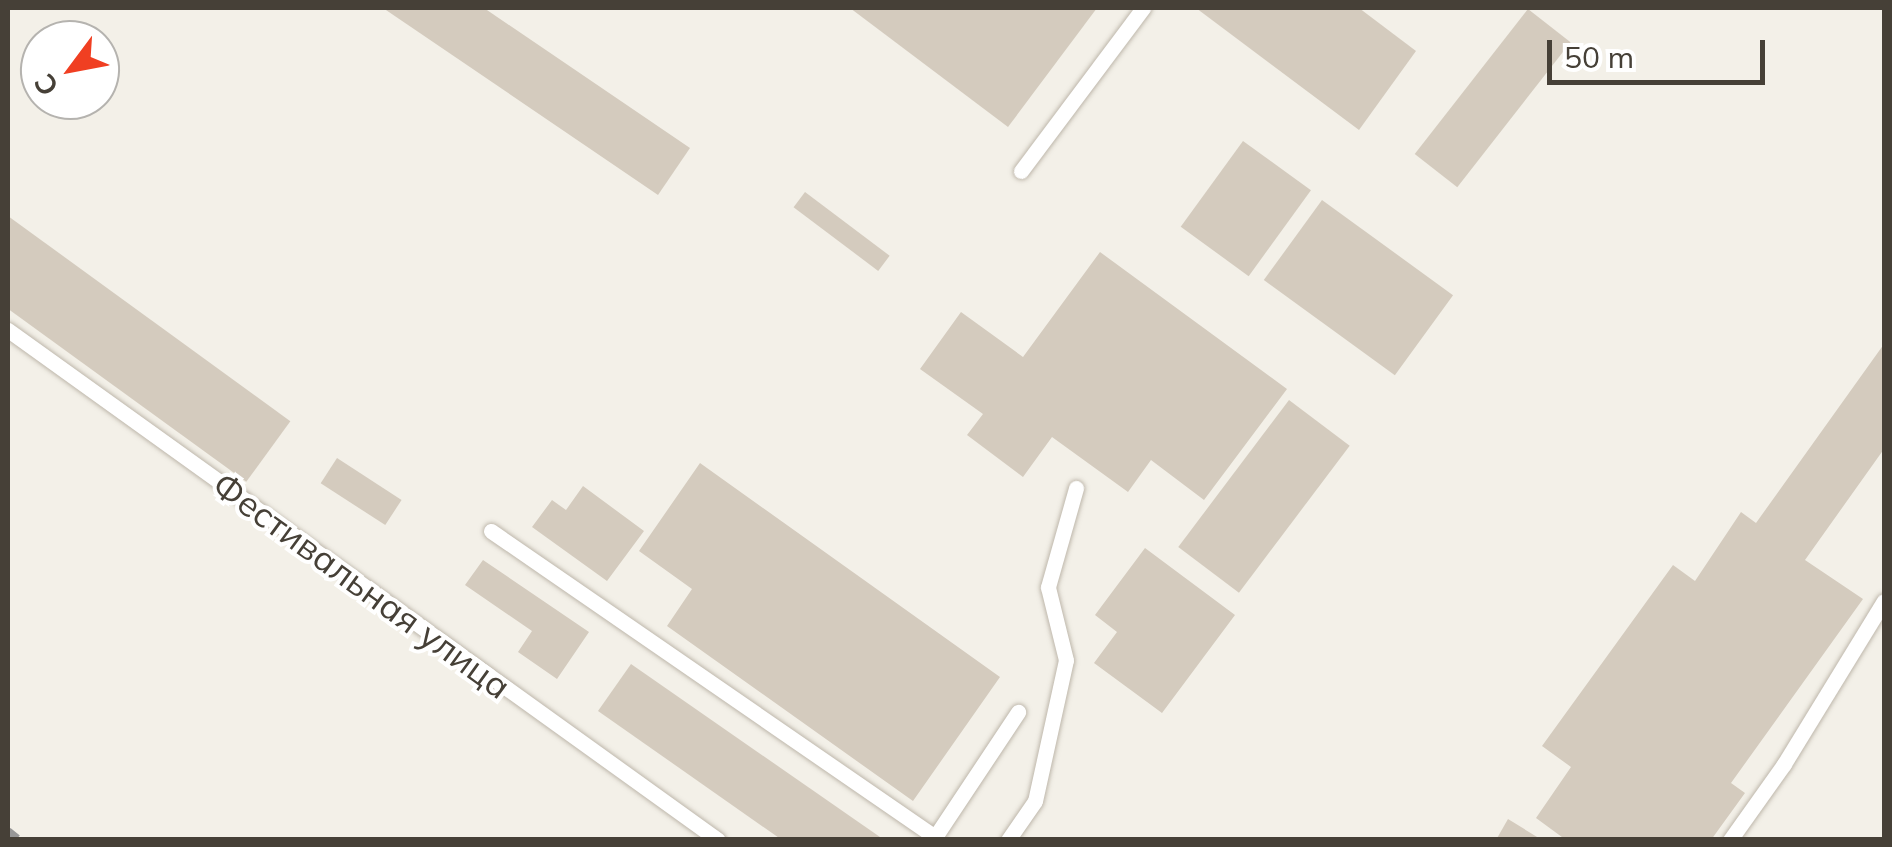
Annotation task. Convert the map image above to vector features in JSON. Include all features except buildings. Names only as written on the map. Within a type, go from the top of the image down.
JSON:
[{"type":"lane","points":[[1021,171],[1144,8]]},
{"type":"lane","name":"Фестивальная улица","points":[[8,330],[718,840]]},
{"type":"lane","points":[[1008,840],[1035,801],[1066,660],[1048,587],[1076,488]]},
{"type":"lane","points":[[491,531],[934,838],[1018,712]]},
{"type":"lane","points":[[1730,840],[1784,764],[1884,602]]},
{"type":"railway","points":[[8,831],[19,840]]}]
